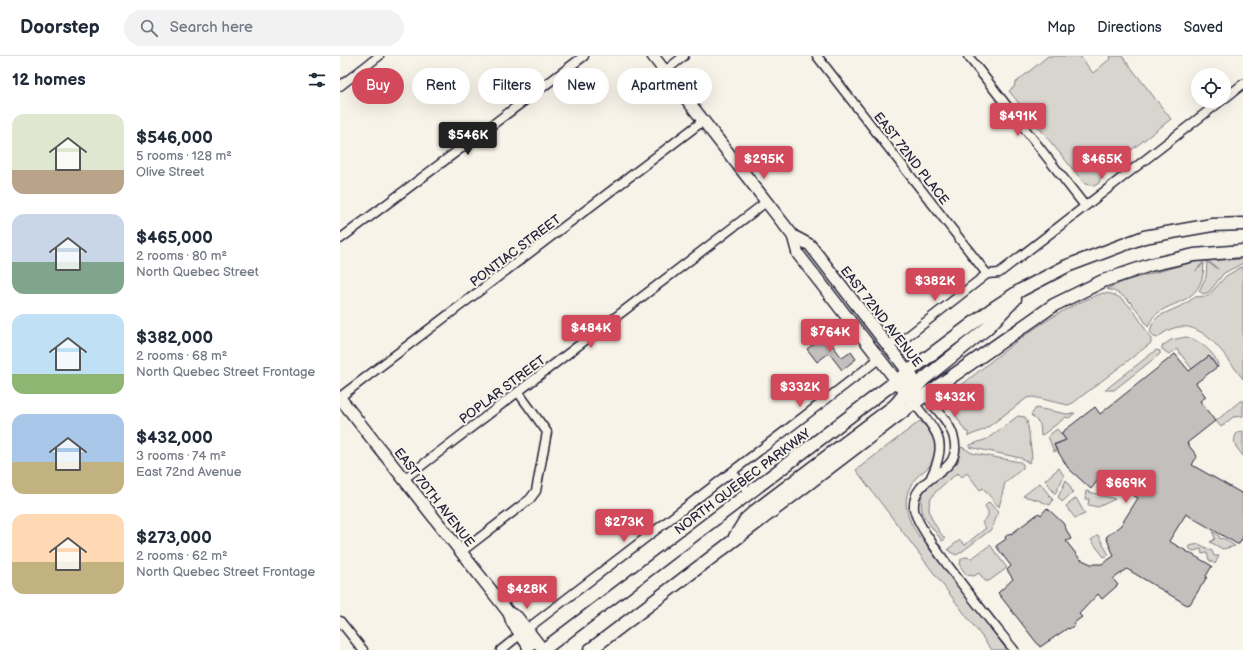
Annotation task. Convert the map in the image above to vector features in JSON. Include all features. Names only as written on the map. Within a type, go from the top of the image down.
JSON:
[{"type":"main road","name":"EAST 72ND AVENUE","points":[[653,56],[662,68]]},
{"type":"main road","name":"EAST 72ND AVENUE","points":[[690,104],[793,236],[810,246],[925,395]]},
{"type":"main road","name":"NORTH QUEBEC PARKWAY","points":[[543,650],[897,380],[1022,290],[1067,266],[1144,237],[1212,224],[1243,224]]},
{"type":"main road","name":"EAST 72ND AVENUE","points":[[793,236],[798,254],[914,403]]},
{"type":"main road","points":[[590,650],[914,403],[1041,312],[1064,298],[1127,272],[1194,255],[1243,250]]},
{"type":"main road","points":[[914,403],[914,392],[918,385],[994,322],[1022,290]]},
{"type":"main road","points":[[733,541],[742,524],[755,511],[894,406],[905,392],[909,384],[908,372]]},
{"type":"main road","name":"EAST 70TH AVENUE","points":[[340,398],[509,613],[512,622],[543,650]]},
{"type":"main road","name":"EAST 70TH AVENUE","points":[[524,632],[529,646],[528,650]]},
{"type":"street","points":[[340,86],[379,56]]},
{"type":"street","points":[[340,239],[584,56]]},
{"type":"street","points":[[668,68],[684,56]]},
{"type":"street","name":"EAST 72ND PLACE","points":[[817,56],[988,274]]},
{"type":"street","points":[[968,56],[1085,206]]},
{"type":"street","points":[[1231,93],[1243,84]]},
{"type":"street","points":[[886,343],[897,342],[904,339],[988,274],[998,273],[1212,108]]},
{"type":"street","name":"PONTIAC STREET","points":[[340,398],[703,121]]},
{"type":"street","name":"POPLAR STREET","points":[[404,479],[766,202]]},
{"type":"street","points":[[500,650],[733,473],[880,358]]},
{"type":"street","points":[[461,552],[530,499],[536,491],[547,432],[518,392]]},
{"type":"street","name":"EAST 72ND AVENUE","points":[[925,395],[948,425],[954,444],[953,458],[950,466],[944,471],[931,477]]},
{"type":"street","name":"EAST 72ND AVENUE","points":[[914,403],[933,428],[939,441],[939,461],[931,477],[917,494],[914,509],[918,521],[948,565],[1014,650]]},
{"type":"street","points":[[733,473],[749,493]]},
{"type":"street","points":[[340,621],[363,650]]},
{"type":"shaded area","points":[[1048,56],[1080,56],[1093,73],[1111,58],[1110,56],[1122,56],[1171,119],[1102,173],[1099,183],[1094,186],[1085,184],[1009,91],[1015,86],[1014,84]]},
{"type":"shaded area","points":[[1243,259],[1243,263],[1224,273],[1209,292],[1203,294],[1199,291],[1206,277],[1207,262],[1218,269],[1208,261],[1203,262],[1196,271],[1204,263],[1202,279],[1197,290],[1189,297],[1161,311],[1153,317],[1148,327],[1127,299],[1114,291],[1107,289],[1125,281],[1196,261]]},
{"type":"shaded area","points":[[1243,266],[1243,379],[1217,345],[1195,329],[1184,327],[1171,329],[1157,338],[1154,337],[1150,331],[1153,322],[1159,316],[1185,304],[1195,297],[1208,296],[1226,276]]},
{"type":"shaded area","points":[[1103,293],[1112,294],[1120,298],[1132,309],[1151,339],[1151,343],[1073,403],[1068,405],[1033,397],[1027,398],[984,430],[968,436],[968,432],[965,431],[953,411],[954,403],[951,397],[959,387],[1009,347],[1045,322],[1083,301]]},
{"type":"shaded area","points":[[1186,337],[1191,338],[1207,348],[1215,358],[1218,368],[1209,356],[1192,369],[1177,349],[1169,354],[1162,349],[1162,346],[1171,340]]},
{"type":"shaded area","points":[[1156,350],[1160,351],[1160,354],[1114,390],[1105,390]]},
{"type":"shaded area","points":[[1240,401],[1243,401],[1243,416],[1233,417],[1221,427],[1216,421]]},
{"type":"shaded area","points":[[1036,408],[1067,414],[1075,413],[1069,418],[1066,417],[1041,436],[1040,424],[1031,415]]},
{"type":"shaded area","points":[[1018,416],[1025,417],[1028,423],[1026,423],[1028,426],[1032,457],[1029,463],[1021,458],[969,447],[970,445],[987,439]]},
{"type":"shaded area","points":[[920,421],[928,429],[934,439],[937,450],[933,462],[915,479],[910,486],[906,501],[908,515],[919,536],[918,537],[921,538],[1007,650],[992,650],[856,470]]},
{"type":"shaded area","points":[[1057,429],[1066,440],[1054,444],[1056,451],[1054,452],[1048,436]]},
{"type":"shaded area","points":[[1243,431],[1243,456],[1235,443],[1235,437],[1237,433]]},
{"type":"shaded area","points":[[962,447],[972,453],[1020,462],[1023,464],[1023,468],[1005,483],[999,507],[983,488],[980,490],[967,473],[962,477],[958,473],[939,489],[933,495],[929,509],[931,517],[945,539],[942,541],[922,514],[921,498],[924,490],[930,483],[958,462],[959,450]]},
{"type":"shaded area","points":[[1059,468],[1064,476],[1055,494],[1045,480]]},
{"type":"shaded area","points":[[1066,480],[1073,492],[1062,502],[1058,497]]},
{"type":"shaded area","points":[[1040,483],[1053,500],[1050,505],[1023,496]]},
{"type":"shaded area","points":[[1086,491],[1115,499],[1098,507],[1088,505],[1089,499],[1085,499]]},
{"type":"shaded area","points":[[1076,498],[1085,514],[1075,518],[1066,506]]},
{"type":"shaded area","points":[[989,502],[998,512],[992,529],[960,553],[956,555],[950,552],[948,549],[960,540],[965,545],[986,528],[982,523],[988,516],[988,511],[985,506]]},
{"type":"shaded area","points":[[1213,532],[1219,536],[1220,539],[1223,538],[1235,546],[1223,549],[1210,542],[1215,539]]},
{"type":"shaded area","points":[[1098,535],[1109,555],[1104,557],[1091,540]]},
{"type":"shaded area","points":[[1199,544],[1212,551],[1214,556],[1219,556],[1215,564],[1209,560],[1207,553],[1202,554],[1201,549],[1193,551],[1190,549],[1189,546]]},
{"type":"shaded area","points":[[990,545],[1007,568],[989,581],[985,581],[979,573],[974,576],[967,575],[960,566],[961,559],[965,557],[972,558]]},
{"type":"building","points":[[825,335],[842,358],[851,352],[856,359],[842,370],[829,353],[817,362],[807,349]]},
{"type":"building","points":[[1175,354],[1189,371],[1209,356],[1217,367],[1196,383],[1206,397],[1200,401],[1215,421],[1187,443],[1197,456],[1192,465],[1243,494],[1243,537],[1239,544],[1237,544],[1186,514],[1169,541],[1212,566],[1190,604],[1187,605],[1127,569],[1113,579],[1118,585],[1102,599],[1098,594],[1079,614],[1082,617],[1074,623],[1075,625],[1040,647],[998,593],[1013,579],[1007,570],[1011,566],[996,546],[1006,539],[1005,537],[1010,533],[1011,534],[1039,513],[1041,515],[1047,508],[1063,523],[1071,539],[1066,541],[1080,559],[1091,564],[1102,564],[1114,556],[1106,537],[1121,525],[1138,498],[1114,485],[1098,480],[1091,489],[1068,468],[1054,445],[1066,440],[1061,433],[1095,407],[1100,414]]}]
